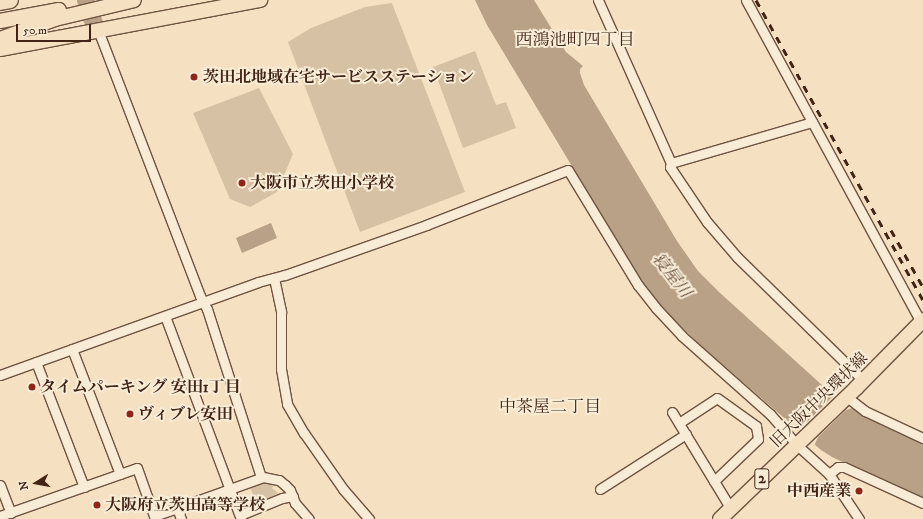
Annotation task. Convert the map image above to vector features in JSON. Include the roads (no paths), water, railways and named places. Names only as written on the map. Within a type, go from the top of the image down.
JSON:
[{"type":"highway","points":[[0,2],[10,0]]},
{"type":"main road","points":[[0,21],[115,0]]},
{"type":"main road","points":[[0,39],[55,19],[134,0]]},
{"type":"main road","points":[[0,48],[260,0]]},
{"type":"main road","name":"旧大阪中央環状線","points":[[720,519],[846,398],[922,321]]},
{"type":"street","points":[[598,0],[671,163],[670,167],[707,222],[737,257],[863,380]]},
{"type":"street","points":[[746,0],[922,321]]},
{"type":"street","points":[[98,30],[207,309],[240,407],[242,420],[261,477]]},
{"type":"street","points":[[671,163],[812,122]]},
{"type":"street","points":[[0,375],[203,302],[426,225],[568,170],[638,285],[660,314],[682,336],[800,442],[829,474],[859,519]]},
{"type":"street","points":[[274,278],[281,312],[281,369],[287,404],[304,433],[343,489],[369,519]]},
{"type":"street","points":[[165,316],[240,517],[284,497],[293,496]]},
{"type":"street","points":[[72,349],[120,474]]},
{"type":"street","points":[[36,362],[84,487]]},
{"type":"street","points":[[679,423],[717,398],[756,426],[758,439],[714,481]]},
{"type":"street","points":[[846,398],[864,411],[923,438]]},
{"type":"street","points":[[672,412],[731,509]]},
{"type":"street","points":[[600,489],[686,434]]},
{"type":"street","points":[[829,474],[838,467],[844,467],[923,503]]},
{"type":"street","points":[[0,516],[137,468],[154,516],[261,477],[279,480],[290,490],[295,503],[309,519]]},
{"type":"street","points":[[0,485],[11,513]]},
{"type":"street","points":[[177,508],[182,519]]},
{"type":"water","name":"寝屋川","points":[[475,0],[534,0],[566,52],[583,66],[580,69],[580,73],[584,85],[677,241],[698,271],[719,292],[833,395],[855,409],[923,443],[923,500],[832,457],[821,450],[700,345],[660,306],[639,277],[614,236],[487,25]]},
{"type":"water","points":[[271,223],[277,238],[242,253],[236,238]]},
{"type":"waterway","points":[[91,15],[95,26]]},
{"type":"railway","points":[[756,0],[923,300]]},
{"type":"railway","points":[[891,230],[923,287]]},
{"type":"place","name":"茨田北地域在宅サービスステーション","points":[[194,77]]},
{"type":"place","name":"大阪市立茨田小学校","points":[[242,183]]},
{"type":"place","name":"タイムパーキング 安田1丁目","points":[[32,387]]},
{"type":"place","name":"ヴィブレ安田","points":[[130,414]]},
{"type":"place","name":"中西産業","points":[[859,491]]},
{"type":"place","name":"大阪府立茨田高等学校","points":[[97,505]]},
{"type":"district","name":"西鴻池町四丁目","points":[[575,41]]},
{"type":"district","name":"中茶屋二丁目","points":[[550,408]]}]
